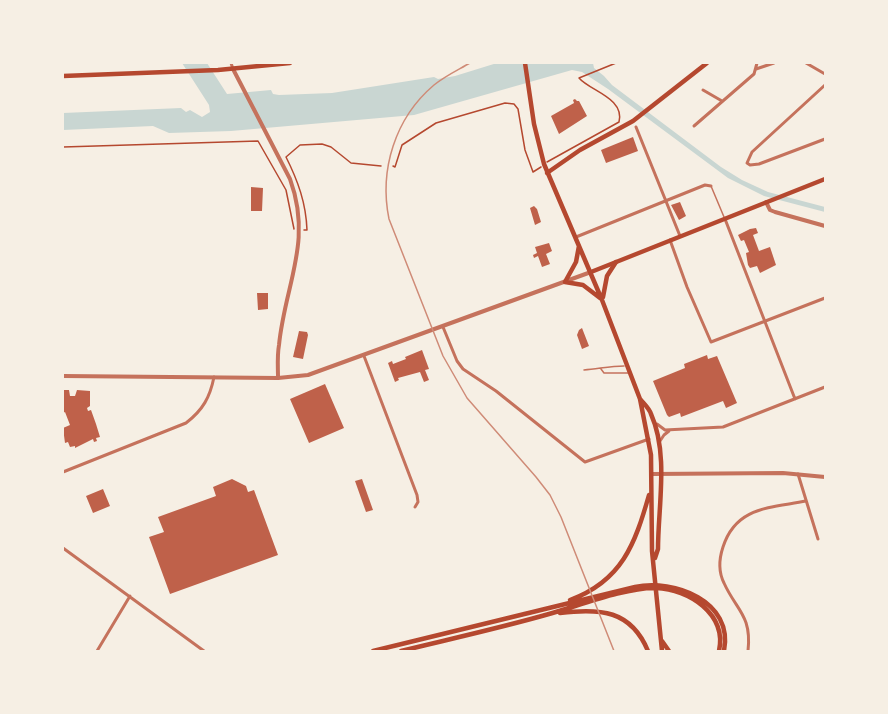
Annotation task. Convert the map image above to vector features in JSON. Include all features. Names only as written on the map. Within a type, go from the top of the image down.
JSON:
[{"type":"main road","points":[[63,76],[218,70],[290,63]]},
{"type":"main road","points":[[525,63],[534,124],[547,173],[603,300],[640,399],[649,439],[652,474],[652,551],[662,651]]},
{"type":"main road","points":[[547,173],[580,150],[621,129],[707,63]]},
{"type":"main road","points":[[591,272],[825,179]]},
{"type":"main road","points":[[579,245],[576,262],[565,282],[583,285],[603,300]]},
{"type":"main road","points":[[603,300],[607,276],[616,262]]},
{"type":"main road","points":[[640,399],[651,412],[662,467],[658,549],[654,560]]},
{"type":"main road","points":[[545,609],[586,594],[606,581],[619,567],[635,538],[651,486]]},
{"type":"main road","points":[[373,651],[545,609],[661,584],[696,596],[718,616],[725,635],[724,651]]},
{"type":"main road","points":[[676,589],[699,603],[712,616],[720,634],[720,651]]},
{"type":"main road","points":[[401,651],[546,615],[613,594]]},
{"type":"main road","points":[[546,615],[593,610],[619,617],[637,631],[648,651]]},
{"type":"main road","points":[[660,637],[669,651]]},
{"type":"street","points":[[231,63],[273,144],[296,195],[300,230],[279,344],[278,378]]},
{"type":"street","points":[[694,126],[754,74],[757,63]]},
{"type":"street","points":[[756,69],[774,63]]},
{"type":"street","points":[[806,63],[825,74]]},
{"type":"street","points":[[825,85],[752,152],[747,163],[759,164],[825,139]]},
{"type":"street","points":[[703,90],[722,101]]},
{"type":"street","points":[[636,127],[680,237]]},
{"type":"street","points":[[576,237],[705,185],[711,186]]},
{"type":"street","points":[[765,202],[770,210],[825,226]]},
{"type":"street","points":[[725,218],[795,399]]},
{"type":"street","points":[[670,240],[711,342],[825,298]]},
{"type":"street","points":[[63,376],[278,378],[308,375],[591,272]]},
{"type":"street","points":[[443,327],[457,361],[463,369],[496,391],[585,462],[649,439]]},
{"type":"street","points":[[364,356],[417,495],[416,507]]},
{"type":"street","points":[[63,472],[186,423],[202,409],[214,377]]},
{"type":"street","points":[[653,419],[663,430],[723,427],[825,387]]},
{"type":"street","points":[[660,449],[663,435],[676,430]]},
{"type":"street","points":[[652,474],[798,474],[825,477]]},
{"type":"street","points":[[798,474],[818,539]]},
{"type":"street","points":[[748,651],[747,627],[739,605],[725,585],[720,572],[720,559],[727,536],[737,521],[756,511],[806,501]]},
{"type":"street","points":[[63,548],[204,651]]},
{"type":"street","points":[[97,651],[130,596]]},
{"type":"lane","points":[[711,186],[725,218]]},
{"type":"lane","points":[[584,370],[600,369],[605,366],[627,366]]},
{"type":"lane","points":[[600,369],[604,373],[630,373]]},
{"type":"path","points":[[554,157],[618,123],[621,118],[620,112],[611,100],[580,81],[581,76],[616,63]]},
{"type":"path","points":[[393,166],[395,166],[402,145],[436,123],[505,103],[514,104],[518,109],[525,150],[533,172]]},
{"type":"path","points":[[63,147],[258,141],[286,190],[291,206],[292,229]]},
{"type":"path","points":[[307,230],[301,188],[286,157],[295,148],[300,145],[327,145],[351,163],[381,166]]},
{"type":"shaded area","points":[[182,63],[207,63],[227,94],[271,90],[273,94],[279,95],[332,93],[434,77],[438,79],[497,63],[593,63],[594,68],[612,85],[721,167],[768,192],[825,207],[825,212],[764,196],[728,178],[608,89],[582,72],[572,70],[414,115],[231,131],[169,133],[153,126],[63,130],[63,113],[181,108],[202,117],[210,112],[209,105]]},
{"type":"building","points":[[575,99],[579,101],[587,116],[559,134],[551,116],[574,103]]},
{"type":"building","points":[[633,137],[638,151],[606,163],[601,150]]},
{"type":"building","points":[[251,187],[263,188],[262,211],[251,211]]},
{"type":"building","points":[[680,202],[686,216],[679,220],[671,205]]},
{"type":"building","points":[[534,206],[541,222],[535,225],[530,208]]},
{"type":"building","points":[[756,228],[758,233],[753,235],[759,251],[770,247],[776,265],[760,273],[757,266],[750,268],[748,265],[746,253],[749,252],[744,240],[741,241],[738,235]]},
{"type":"building","points":[[549,243],[552,251],[546,254],[550,264],[542,267],[538,256],[534,258],[533,255],[537,253],[535,247]]},
{"type":"building","points":[[257,293],[268,293],[268,309],[258,310]]},
{"type":"building","points":[[582,328],[589,346],[582,349],[577,335]]},
{"type":"building","points":[[299,331],[307,332],[308,335],[303,359],[293,357]]},
{"type":"building","points":[[422,350],[429,369],[425,370],[429,380],[424,382],[420,372],[398,378],[399,380],[395,382],[388,363],[392,361],[393,364]]},
{"type":"building","points":[[707,355],[708,359],[717,356],[737,403],[726,408],[723,401],[681,417],[680,413],[669,417],[653,381],[685,368],[684,364]]},
{"type":"building","points":[[325,384],[344,428],[309,443],[290,399]]},
{"type":"building","points":[[63,390],[69,390],[70,396],[75,396],[77,390],[90,391],[90,406],[87,408],[88,411],[91,410],[100,437],[96,438],[97,441],[94,442],[93,439],[75,448],[75,446],[70,447],[68,442],[65,443],[63,428],[70,425],[65,412],[63,413]]},
{"type":"building","points":[[232,479],[246,486],[248,492],[254,490],[278,555],[170,594],[149,537],[164,532],[158,517],[216,496],[213,487]]},
{"type":"building","points":[[362,479],[373,510],[366,512],[355,481]]},
{"type":"building","points":[[103,489],[110,506],[93,513],[86,496]]},
{"type":"railway","points":[[470,63],[434,85],[420,98],[400,129],[393,146],[386,182],[389,219],[443,356],[467,398],[550,495],[561,517],[614,651]]}]
